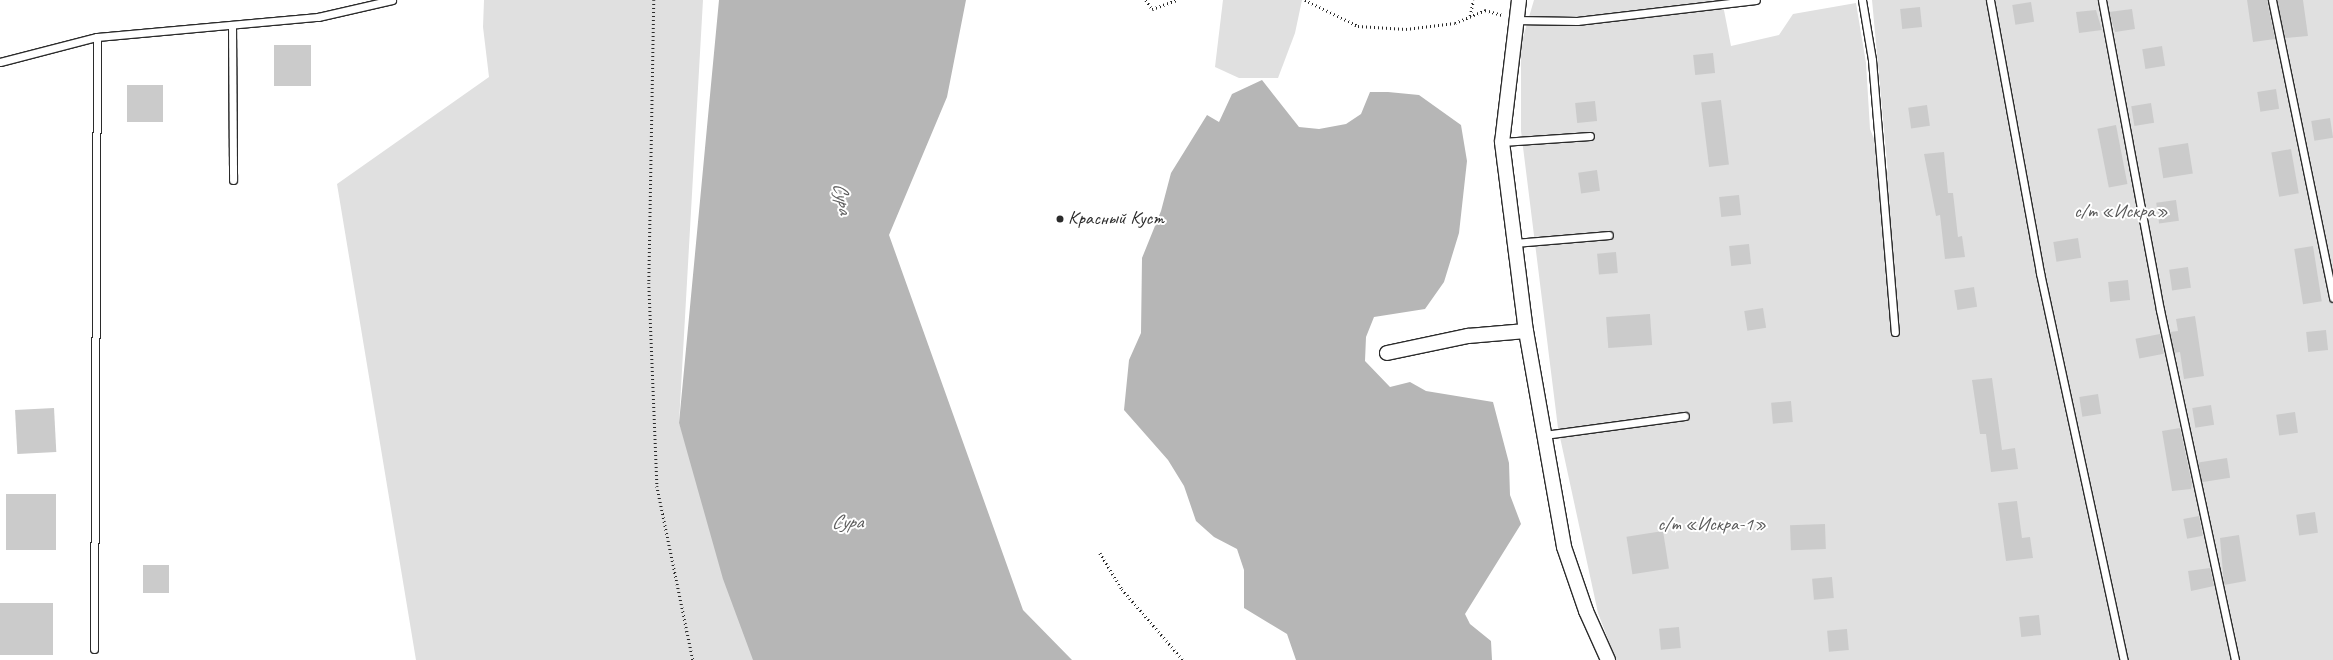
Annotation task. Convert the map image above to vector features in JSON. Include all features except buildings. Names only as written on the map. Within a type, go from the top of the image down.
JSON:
[{"type":"street","points":[[1519,0],[1514,20],[1502,142],[1526,332],[1564,546],[1586,612],[1608,660]]},
{"type":"street","points":[[1387,353],[1468,336],[1526,332]]},
{"type":"lane","points":[[0,62],[97,38],[318,17],[392,0]]},
{"type":"lane","points":[[1514,20],[1577,21],[1756,0]]},
{"type":"lane","points":[[1862,0],[1872,60],[1895,332]]},
{"type":"lane","points":[[1990,0],[2040,273],[2124,660]]},
{"type":"lane","points":[[2102,0],[2160,310],[2235,660]]},
{"type":"lane","points":[[2272,0],[2333,298]]},
{"type":"lane","points":[[232,25],[233,180]]},
{"type":"lane","points":[[94,649],[97,38]]},
{"type":"lane","points":[[1502,142],[1590,136]]},
{"type":"lane","points":[[1515,242],[1609,235]]},
{"type":"lane","points":[[1544,435],[1685,416]]},
{"type":"path","points":[[654,0],[649,283],[657,486],[693,660]]},
{"type":"path","points":[[1146,0],[1152,9],[1177,0]]},
{"type":"path","points":[[1305,0],[1358,26],[1406,29],[1455,23],[1484,10],[1514,20]]},
{"type":"path","points":[[1470,16],[1473,0]]},
{"type":"path","points":[[1100,553],[1122,589],[1183,660]]},
{"type":"green space","points":[[484,0],[703,0],[679,423],[761,660],[416,660],[337,184],[489,77],[483,27]]},
{"type":"green space","points":[[1223,0],[1302,0],[1295,33],[1278,78],[1239,78],[1215,67]]},
{"type":"green space","points":[[1534,0],[1722,0],[1731,46],[1779,35],[1793,14],[1856,3],[1866,63],[1870,129],[1888,173],[1872,0],[2333,0],[2333,660],[1616,660],[1598,613],[1558,428],[1521,131],[1521,44]]},
{"type":"water","name":"Сура","points":[[719,0],[966,0],[947,97],[889,235],[1023,610],[1072,660],[753,660],[723,579],[679,423]]},
{"type":"water","name":"Красный Куст","points":[[1262,80],[1299,127],[1319,129],[1346,124],[1361,114],[1370,92],[1419,95],[1461,125],[1467,161],[1459,233],[1444,282],[1425,309],[1374,317],[1366,337],[1365,361],[1390,387],[1410,382],[1426,391],[1493,402],[1509,463],[1510,495],[1521,524],[1465,614],[1470,624],[1491,641],[1492,660],[1296,660],[1287,634],[1244,608],[1244,570],[1237,549],[1214,537],[1196,521],[1184,486],[1168,460],[1124,410],[1129,360],[1141,333],[1142,258],[1161,211],[1171,173],[1207,115],[1219,122],[1232,94]]},
{"type":"place","name":"Красный Куст","points":[[1060,219]]},
{"type":"park label","name":"с/т «Искра»","points":[[2121,212]]},
{"type":"park label","name":"с/т «Искра-1»","points":[[1712,525]]}]
